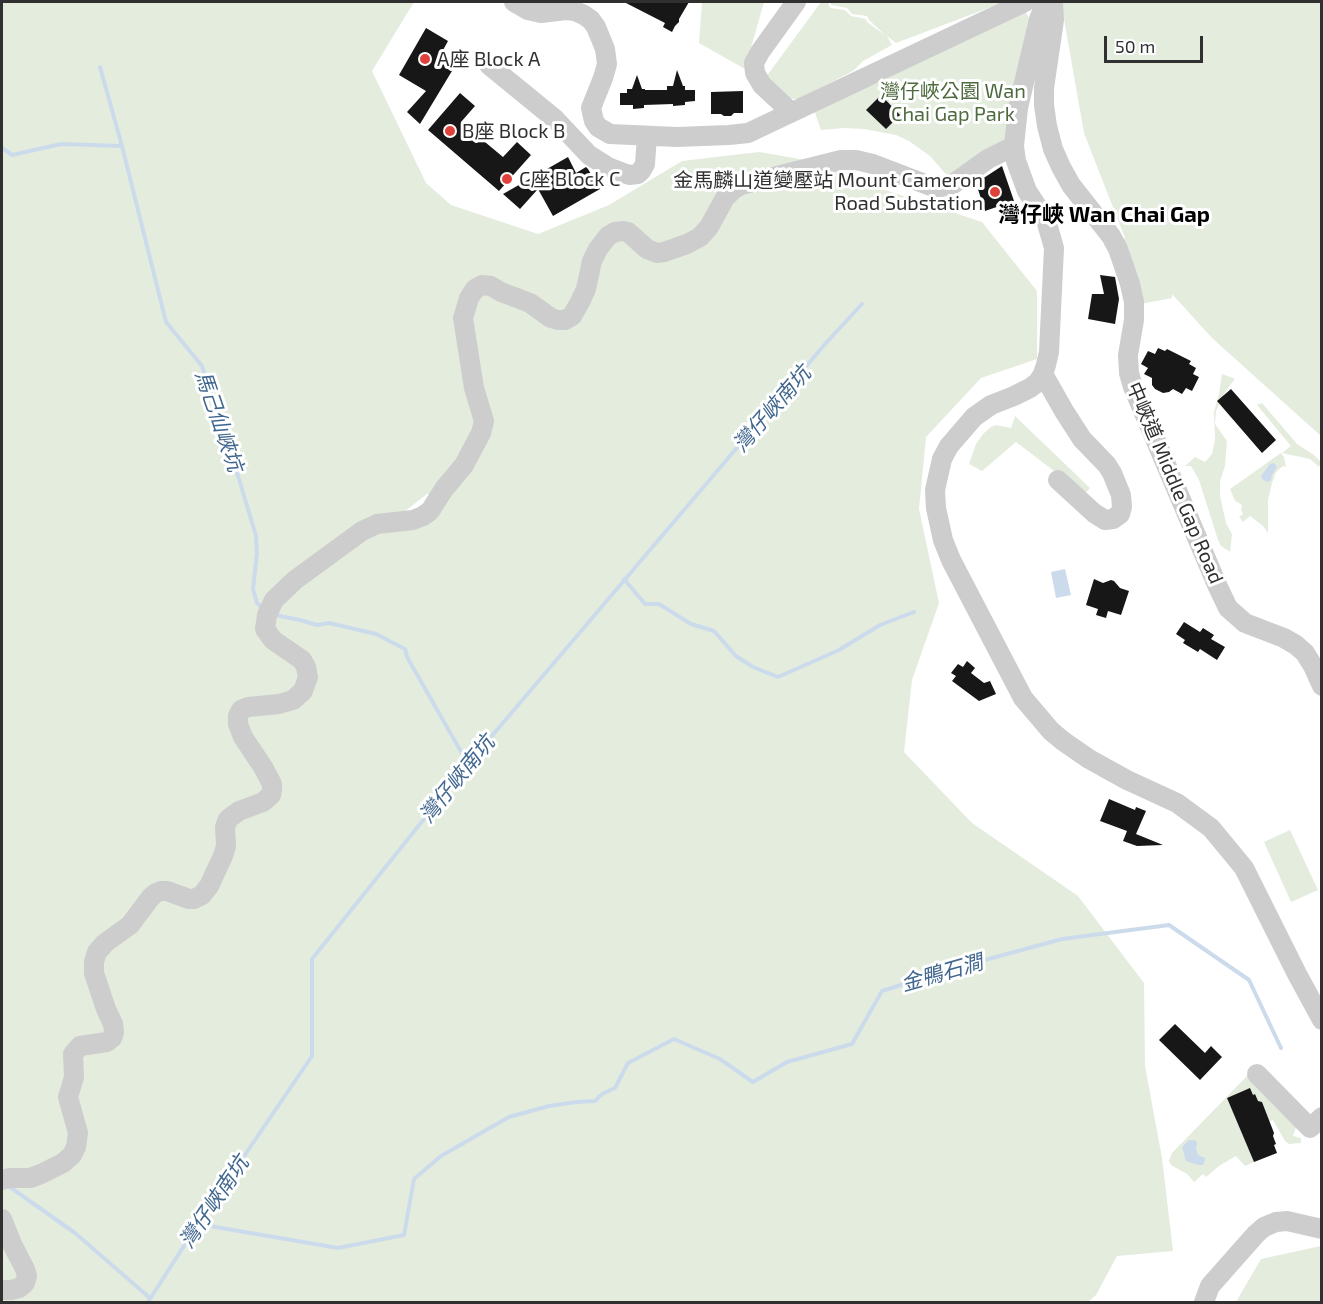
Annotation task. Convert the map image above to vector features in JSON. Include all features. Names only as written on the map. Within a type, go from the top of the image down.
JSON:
[{"type":"street","points":[[514,2],[528,10],[541,13],[575,11],[591,20],[605,49],[607,64],[591,108],[594,122],[610,134],[647,136],[747,133],[1025,2]]},
{"type":"street","points":[[791,112],[762,85],[755,73],[754,63],[796,2]]},
{"type":"street","points":[[1046,2],[1039,19],[1020,97],[1014,146],[1016,161],[1027,190],[1046,220],[1054,248],[1048,352],[1043,374],[1038,382],[1030,388],[991,405],[974,417],[949,446],[942,459],[935,490],[936,508],[943,540],[951,560],[1023,698],[1051,731],[1089,759],[1127,780],[1178,803],[1211,828],[1244,868],[1322,1020]]},
{"type":"street","name":"中峽道 Middle Gap Road","points":[[1053,2],[1054,20],[1044,88],[1047,126],[1061,167],[1071,185],[1111,236],[1130,284],[1134,302],[1134,320],[1128,355],[1133,387],[1228,608],[1245,623],[1296,645],[1305,653],[1322,686]]},
{"type":"street","points":[[489,65],[555,119],[589,155],[608,167],[629,175],[641,171],[645,164],[647,136]]},
{"type":"street","points":[[2,1180],[30,1178],[41,1174],[63,1163],[72,1155],[76,1147],[78,1133],[68,1097],[74,1077],[73,1054],[80,1046],[107,1042],[112,1038],[114,1032],[94,973],[97,952],[105,943],[130,925],[151,897],[158,892],[167,891],[189,899],[202,895],[209,886],[223,856],[226,846],[225,826],[228,819],[239,811],[263,802],[272,793],[272,786],[266,771],[243,737],[238,724],[238,716],[241,710],[248,707],[279,704],[297,698],[303,691],[308,677],[302,660],[273,640],[265,629],[267,615],[274,600],[295,580],[362,531],[377,524],[413,520],[430,511],[444,489],[464,465],[481,433],[484,421],[474,388],[463,318],[475,289],[482,285],[491,286],[530,303],[553,319],[565,320],[572,316],[580,302],[595,255],[601,244],[615,232],[626,231],[644,248],[661,253],[692,242],[703,234],[724,198],[741,185],[841,160],[856,160],[941,188],[953,184],[988,159],[1014,146]]},
{"type":"street","points":[[1043,374],[1082,439],[1112,473],[1121,495],[1120,514],[1113,519],[1105,520],[1058,480]]},
{"type":"street","points":[[1257,1074],[1310,1128],[1322,1117]]},
{"type":"street","points":[[2,1219],[27,1272],[25,1283],[19,1288],[2,1290]]},
{"type":"street","points":[[1204,1302],[1210,1286],[1264,1227],[1276,1222],[1287,1221],[1322,1228]]},
{"type":"green space","points":[[2,2],[414,2],[372,71],[426,183],[451,205],[538,234],[609,205],[682,161],[759,152],[823,163],[870,185],[982,222],[1037,291],[1037,359],[981,378],[926,437],[919,509],[939,603],[912,680],[904,752],[972,823],[1078,896],[1144,983],[1145,1066],[1162,1158],[1173,1251],[1117,1256],[1096,1295],[1088,1302],[2,1302]],"holes":[[[427,494],[436,496],[405,524],[404,512]]]},
{"type":"green space","points":[[702,2],[764,2],[745,69],[699,43]]},
{"type":"green space","points":[[821,2],[828,2],[830,8],[845,10],[851,16],[866,19],[885,35],[867,16],[852,14],[847,8],[831,5],[831,2],[1004,2],[896,43],[887,36],[892,45],[863,61],[853,71],[799,99],[793,99],[784,95],[766,77]]},
{"type":"green space","points":[[1061,2],[1321,2],[1321,436],[1212,338],[1172,294],[1172,298],[1141,304],[1128,247],[1123,239],[1125,238],[1084,133]]},
{"type":"green space","name":"灣仔峽公園 Wan Chai Gap Park","points":[[1025,11],[1029,18],[1009,107],[1005,143],[951,180],[930,156],[896,135],[864,129],[821,130],[813,107]]},
{"type":"green space","points":[[1222,374],[1235,379],[1221,399],[1216,411],[1215,424],[1227,441],[1225,466],[1220,481],[1220,496],[1226,523],[1232,534],[1230,552],[1221,546],[1218,540],[1199,480],[1191,466],[1185,466],[1195,457],[1205,462],[1212,454],[1215,440],[1214,412]]},
{"type":"green space","points":[[1262,403],[1297,444],[1321,462],[1319,467],[1310,459],[1282,453],[1291,446],[1257,405]]},
{"type":"green space","points":[[1015,416],[1090,488],[1083,496],[1016,442],[982,471],[969,464],[976,444],[983,434],[996,425],[1011,428]]},
{"type":"green space","points":[[1281,453],[1286,467],[1283,466],[1276,472],[1272,483],[1268,500],[1268,533],[1250,516],[1243,522],[1239,517],[1243,514],[1242,505],[1235,501],[1230,489]]},
{"type":"green space","points":[[1290,830],[1318,890],[1291,902],[1264,842]]},
{"type":"green space","points":[[1249,1074],[1297,1124],[1293,1136],[1301,1138],[1301,1143],[1289,1144],[1285,1141],[1273,1120],[1269,1121],[1262,1102],[1258,1101],[1255,1094],[1228,1098],[1254,1162],[1245,1166],[1236,1156],[1206,1177],[1203,1174],[1194,1182],[1187,1174],[1171,1165],[1169,1161],[1172,1153]]},
{"type":"green space","points":[[1321,1246],[1321,1302],[1236,1302],[1261,1259]]},
{"type":"water","points":[[1274,463],[1277,467],[1271,480],[1268,482],[1263,480],[1261,476],[1270,464]]},
{"type":"water","points":[[1065,569],[1071,595],[1056,598],[1051,572]]},
{"type":"water","points":[[1189,1140],[1197,1142],[1198,1155],[1205,1158],[1203,1165],[1186,1161],[1182,1147]]},
{"type":"building","points":[[624,2],[689,2],[672,32],[663,27],[665,23]]},
{"type":"building","name":"A座 Block A","points":[[426,28],[448,41],[442,52],[458,61],[420,124],[407,112],[426,91],[399,75]]},
{"type":"building","points":[[677,70],[685,90],[695,90],[695,101],[685,102],[685,105],[644,105],[644,108],[633,109],[633,105],[620,105],[620,93],[627,93],[627,89],[632,89],[637,75],[642,89],[667,90],[667,86],[673,86]]},
{"type":"building","points":[[743,91],[743,113],[734,113],[731,116],[711,114],[711,92]]},
{"type":"building","points":[[460,93],[475,106],[461,122],[503,157],[517,142],[531,155],[499,191],[428,130]]},
{"type":"building","points":[[881,95],[900,115],[886,129],[866,110]]},
{"type":"building","points":[[568,157],[576,173],[586,167],[588,169],[600,189],[553,216],[538,189],[520,209],[503,194]]},
{"type":"building","name":"金馬麟山道變壓站 Mount Cameron Road Substation","points":[[1002,166],[1014,201],[985,211],[976,183]]},
{"type":"building","points":[[1100,275],[1115,277],[1119,299],[1115,324],[1088,319],[1092,294],[1104,294]]},
{"type":"building","points":[[1158,348],[1165,351],[1167,349],[1191,361],[1189,364],[1196,368],[1193,374],[1199,377],[1192,391],[1186,388],[1182,394],[1173,389],[1163,393],[1155,389],[1152,385],[1152,378],[1144,374],[1148,368],[1141,364],[1148,351],[1155,354]]},
{"type":"building","points":[[1231,389],[1276,440],[1262,453],[1217,401]]},
{"type":"building","points":[[1094,579],[1103,583],[1114,581],[1120,588],[1129,591],[1121,615],[1108,611],[1106,618],[1096,615],[1098,609],[1086,605]]},
{"type":"building","points":[[1184,622],[1200,632],[1203,628],[1214,635],[1211,639],[1225,647],[1217,660],[1200,649],[1198,652],[1183,643],[1185,640],[1176,634]]},
{"type":"building","points":[[967,661],[975,668],[971,673],[984,683],[990,681],[996,694],[979,701],[952,681],[956,676],[951,673],[958,664],[963,667]]},
{"type":"building","points":[[1109,799],[1135,810],[1136,807],[1146,811],[1136,834],[1163,845],[1137,846],[1123,841],[1127,831],[1100,821]]},
{"type":"building","points":[[1175,1024],[1205,1053],[1211,1046],[1222,1057],[1200,1080],[1159,1040]]},
{"type":"building","points":[[1250,1088],[1258,1101],[1262,1102],[1274,1133],[1277,1153],[1254,1162],[1227,1098]]},
{"type":"waterway","name":"馬己仙峽坑","points":[[100,67],[166,322],[202,366],[239,479],[256,536],[257,553],[253,589],[257,603],[263,609]]},
{"type":"waterway","points":[[2,148],[12,155],[61,144],[122,146]]},
{"type":"waterway","name":"灣仔峽南坑","points":[[148,1302],[312,1056],[312,959],[468,764],[826,343],[862,304]]},
{"type":"waterway","points":[[624,579],[645,604],[659,604],[691,624],[714,631],[736,656],[753,667],[778,677],[839,650],[880,625],[914,612]]},
{"type":"waterway","name":"馬己仙峽坑","points":[[275,615],[317,625],[329,623],[376,634],[405,649],[407,657],[468,764]]},
{"type":"waterway","name":"金鴨石澗","points":[[198,1224],[338,1248],[404,1235],[414,1179],[441,1156],[509,1117],[549,1106],[595,1101],[602,1094],[615,1088],[628,1063],[674,1039],[720,1059],[753,1082],[787,1062],[852,1044],[882,991],[948,970],[1062,939],[1169,925],[1249,980],[1281,1048]]},
{"type":"waterway","points":[[7,1185],[75,1233],[150,1298]]},
{"type":"place","name":"A座 Block A","points":[[425,59]]},
{"type":"place","name":"B座 Block B","points":[[450,131]]},
{"type":"place","name":"C座 Block C","points":[[507,179]]},
{"type":"place","name":"金馬麟山道變壓站 Mount Cameron Road Substation","points":[[995,192]]},
{"type":"district","name":"灣仔峽 Wan Chai Gap","points":[[1104,215]]}]
